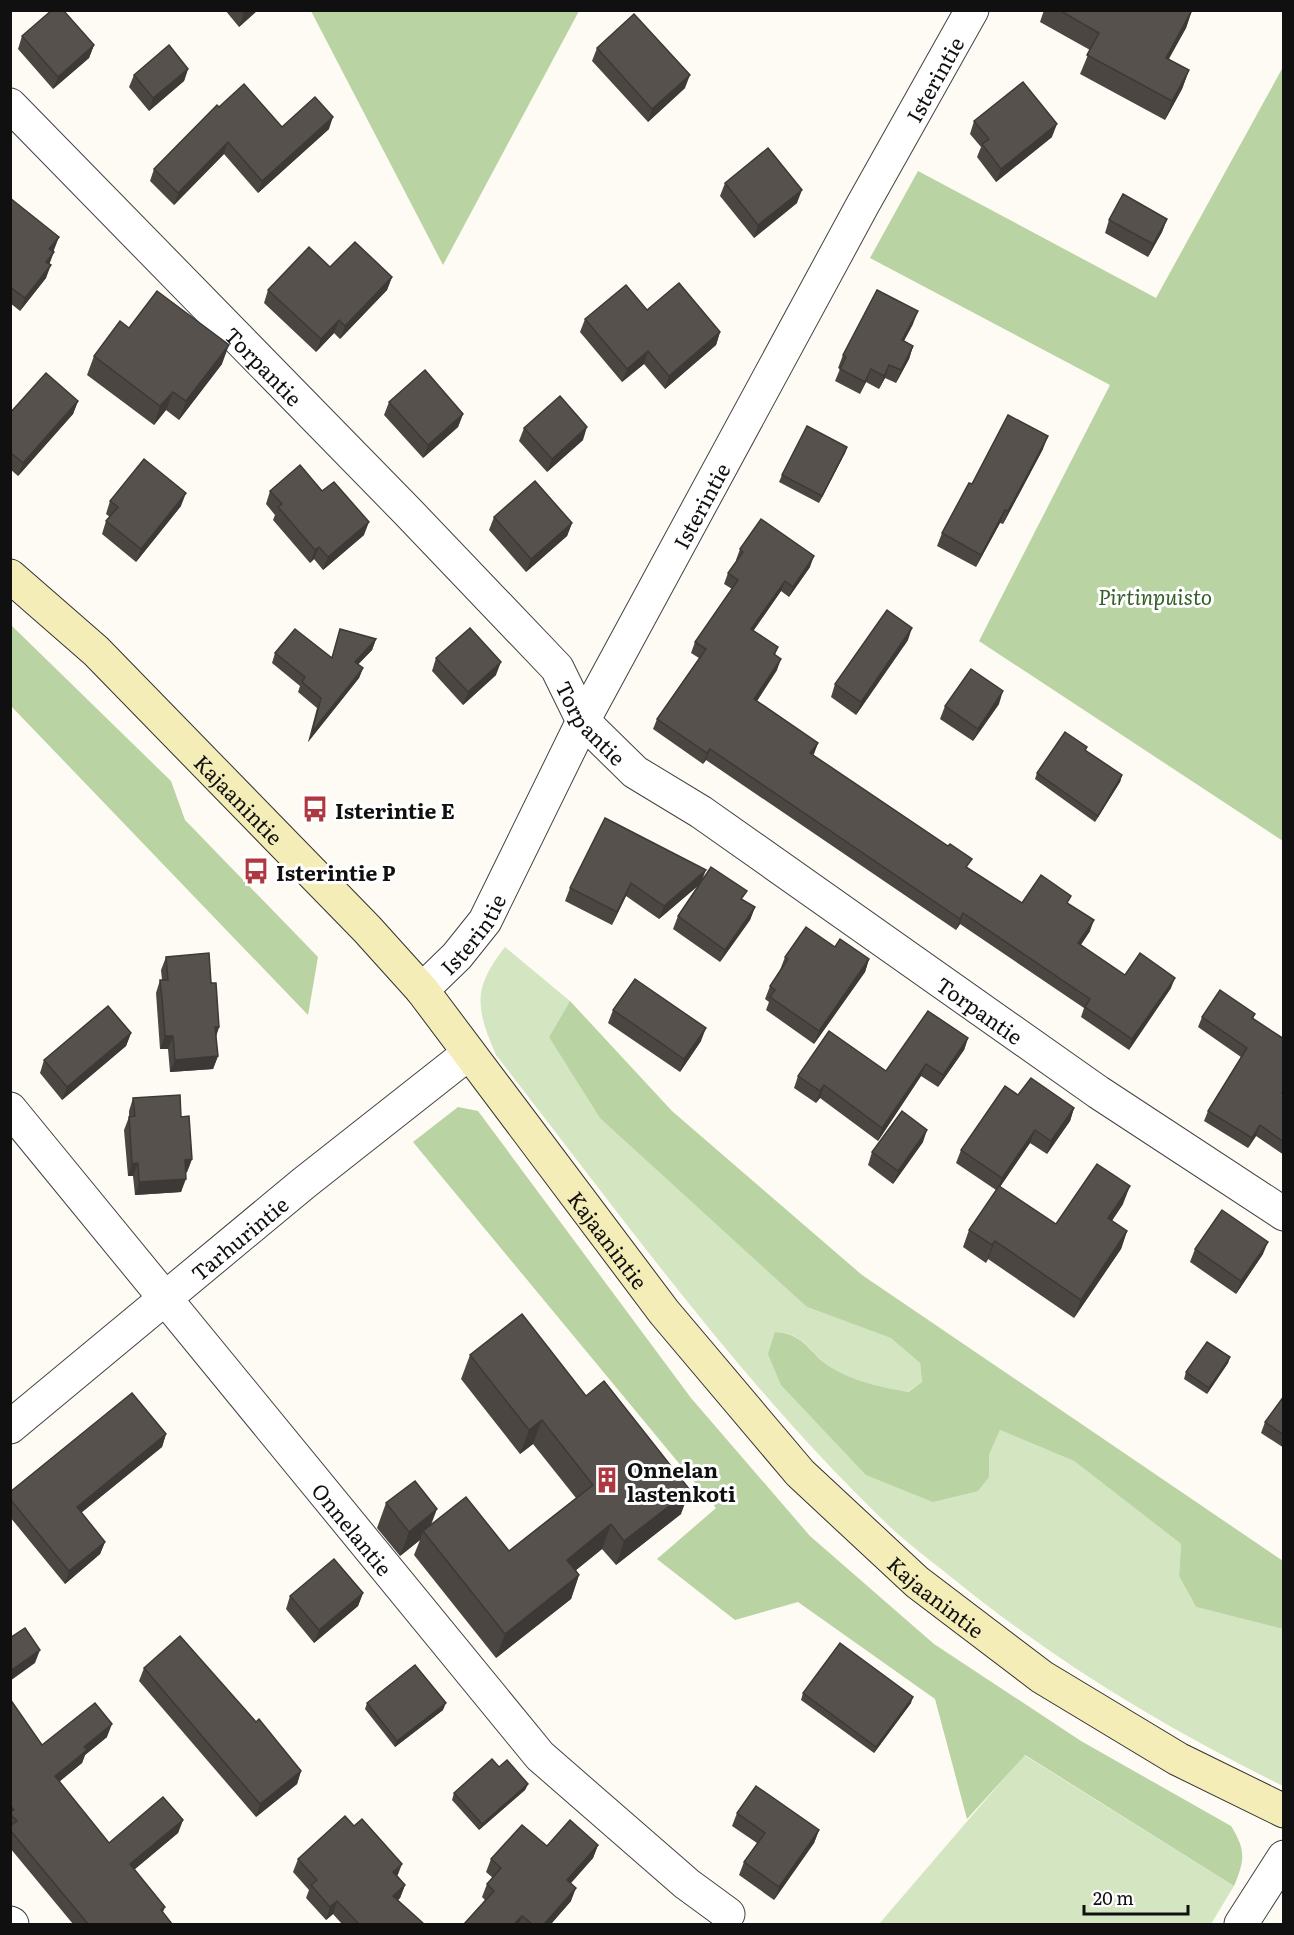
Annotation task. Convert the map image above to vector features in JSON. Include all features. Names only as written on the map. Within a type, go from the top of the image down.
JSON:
[{"type":"main road","name":"Kajaanintie","points":[[10,576],[96,651],[367,929],[422,990],[664,1312],[800,1473],[917,1582],[1042,1677],[1178,1759],[1284,1811]]},
{"type":"street","name":"Isterintie","points":[[422,990],[457,956],[485,921],[584,721],[862,206],[972,10]]},
{"type":"street","name":"Torpantie","points":[[10,105],[408,512],[557,668],[584,721],[635,772],[701,812],[1098,1092],[1284,1214]]},
{"type":"street","name":"Tarhurintie","points":[[10,1427],[166,1297],[469,1053]]},
{"type":"street","name":"Onnelantie","points":[[10,1109],[540,1756],[687,1884],[728,1914]]},
{"type":"street","points":[[1241,1924],[1284,1857]]},
{"type":"green space","points":[[311,11],[579,11],[443,265]]},
{"type":"green space","name":"Pirtinpuisto","points":[[1283,67],[1284,841],[979,641],[1110,385],[870,258],[918,171],[1156,298]]},
{"type":"green space","points":[[10,624],[171,781],[185,820],[318,957],[308,1015],[11,706]]},
{"type":"green space","points":[[505,947],[570,1001],[549,1037],[807,1307],[892,1338],[920,1363],[922,1382],[907,1392],[859,1380],[832,1368],[794,1336],[775,1332],[989,1477],[989,1455],[1000,1430],[1074,1461],[1181,1544],[1179,1576],[1196,1607],[1283,1629],[1283,1786],[1153,1717],[1030,1637],[900,1536],[831,1467],[730,1354],[682,1295],[496,1055],[481,1011],[482,987],[494,962]]},
{"type":"green space","points":[[570,1001],[672,1111],[862,1275],[1283,1561],[1283,1629],[1196,1607],[1179,1576],[1181,1544],[1074,1461],[1000,1430],[989,1455],[989,1477],[978,1491],[933,1502],[866,1475],[781,1385],[768,1354],[775,1332],[794,1336],[824,1363],[840,1373],[889,1388],[908,1392],[922,1382],[920,1363],[891,1338],[807,1307],[600,1118],[549,1037]]},
{"type":"green space","points":[[458,1107],[478,1111],[691,1398],[810,1536],[934,1644],[1081,1741],[1231,1826],[1239,1842],[1242,1855],[1234,1886],[1025,1755],[967,1819],[935,1699],[798,1602],[735,1620],[657,1559],[716,1508],[413,1142]]},
{"type":"green space","points":[[1024,1755],[1234,1886],[1211,1924],[879,1924]]},
{"type":"building","points":[[52,10],[63,10],[94,45],[58,77],[22,36]]},
{"type":"building","points":[[1059,10],[1192,10],[1166,58],[1189,70],[1172,101],[1087,55],[1099,33]]},
{"type":"building","points":[[634,14],[690,75],[652,109],[597,48]]},
{"type":"building","points":[[169,45],[188,69],[153,98],[134,75]]},
{"type":"building","points":[[1023,82],[1057,124],[1001,169],[982,144],[989,139],[974,121]]},
{"type":"building","points":[[244,84],[282,127],[315,97],[333,117],[262,181],[228,142],[178,193],[154,169],[217,105],[219,107]]},
{"type":"building","points":[[768,148],[802,190],[758,225],[725,183]]},
{"type":"building","points":[[1123,194],[1167,219],[1153,244],[1109,220]]},
{"type":"building","points":[[10,198],[59,237],[49,249],[54,252],[46,262],[51,265],[25,298],[10,287]]},
{"type":"building","points":[[355,242],[392,277],[345,326],[339,320],[321,339],[268,290],[309,247],[330,267]]},
{"type":"building","points":[[679,283],[720,332],[669,376],[648,351],[627,369],[585,319],[626,285],[647,310]]},
{"type":"building","points":[[877,290],[918,311],[902,340],[913,346],[901,370],[889,365],[884,376],[871,369],[865,382],[840,369],[846,357],[843,355]]},
{"type":"building","points":[[157,291],[229,345],[186,401],[173,392],[160,406],[94,356],[120,321],[129,328]]},
{"type":"building","points":[[425,370],[463,414],[428,445],[389,402]]},
{"type":"building","points":[[46,373],[78,401],[23,463],[10,452],[10,413]]},
{"type":"building","points":[[560,396],[587,427],[552,459],[524,428]]},
{"type":"building","points":[[1008,415],[1048,436],[1008,511],[1005,510],[981,555],[942,533],[969,483],[972,484]]},
{"type":"building","points":[[807,426],[847,447],[822,496],[782,475]]},
{"type":"building","points":[[144,459],[186,493],[141,549],[106,521],[118,507],[110,501]]},
{"type":"building","points":[[300,465],[322,491],[334,482],[369,522],[328,557],[319,547],[315,550],[278,507],[282,504],[270,491]]},
{"type":"building","points":[[535,481],[572,523],[531,559],[494,517]]},
{"type":"building","points":[[761,519],[814,556],[793,587],[785,581],[751,629],[778,647],[774,654],[781,659],[754,699],[818,743],[810,753],[948,846],[950,844],[972,859],[966,867],[1022,903],[1041,875],[1071,896],[1067,903],[1094,920],[1078,943],[1125,975],[1140,953],[1175,978],[1132,1039],[1085,1007],[1090,999],[963,913],[960,919],[710,749],[707,753],[657,719],[706,649],[695,642],[738,580],[728,573],[743,552],[740,549]]},
{"type":"building","points":[[887,610],[912,628],[861,702],[835,684]]},
{"type":"building","points":[[470,628],[501,662],[468,692],[436,658]]},
{"type":"building","points":[[295,629],[332,658],[340,629],[376,639],[355,662],[363,668],[312,732],[321,698],[302,682],[305,677],[275,653]]},
{"type":"building","points":[[971,669],[1003,691],[978,729],[945,706]]},
{"type":"building","points":[[1065,732],[1087,747],[1085,750],[1122,775],[1098,816],[1037,773]]},
{"type":"building","points":[[605,818],[706,870],[664,906],[631,883],[617,912],[570,888]]},
{"type":"building","points":[[711,867],[747,891],[741,899],[755,907],[725,950],[678,916]]},
{"type":"building","points":[[806,927],[835,947],[840,939],[869,959],[819,1031],[770,997],[775,990],[770,986],[788,959],[785,957]]},
{"type":"building","points":[[209,953],[211,983],[216,983],[219,1027],[215,1027],[218,1056],[175,1060],[173,1036],[165,1036],[160,980],[168,980],[166,957]]},
{"type":"building","points":[[635,979],[706,1028],[684,1059],[613,1010]]},
{"type":"building","points":[[1220,990],[1255,1014],[1252,1018],[1284,1039],[1284,1091],[1282,1093],[1284,1094],[1284,1142],[1260,1125],[1252,1138],[1208,1111],[1247,1048],[1202,1017]]},
{"type":"building","points":[[108,1006],[131,1033],[67,1087],[44,1060]]},
{"type":"building","points":[[928,1011],[968,1038],[943,1075],[926,1064],[882,1128],[824,1085],[820,1091],[798,1076],[829,1031],[886,1071]]},
{"type":"building","points":[[1031,1078],[1074,1108],[1051,1141],[1035,1130],[1002,1178],[961,1150],[1005,1086],[1018,1095]]},
{"type":"building","points":[[180,1095],[181,1117],[189,1116],[192,1159],[185,1160],[186,1179],[139,1182],[138,1163],[132,1164],[129,1117],[135,1116],[133,1098]]},
{"type":"building","points":[[902,1111],[927,1130],[898,1171],[872,1152]]},
{"type":"building","points":[[1097,1164],[1130,1186],[1108,1218],[1127,1231],[1081,1300],[995,1241],[992,1245],[969,1230],[999,1186],[1056,1224]]},
{"type":"building","points":[[1222,1210],[1268,1242],[1241,1281],[1195,1249]]},
{"type":"building","name":"Onnelan lastenkoti","points":[[522,1314],[586,1396],[604,1381],[690,1490],[624,1541],[611,1524],[567,1560],[579,1575],[505,1634],[423,1531],[466,1497],[509,1551],[593,1485],[542,1420],[529,1430],[470,1355]]},
{"type":"building","points":[[1207,1342],[1230,1357],[1209,1388],[1186,1372]]},
{"type":"building","points":[[132,1393],[166,1434],[77,1507],[105,1542],[69,1571],[10,1499],[10,1492]]},
{"type":"building","points":[[1284,1396],[1284,1435],[1265,1422]]},
{"type":"building","points":[[415,1481],[437,1509],[409,1532],[386,1503]]},
{"type":"building","points":[[334,1559],[363,1593],[319,1630],[290,1596]]},
{"type":"building","points":[[25,1628],[40,1650],[10,1671],[10,1638]]},
{"type":"building","points":[[180,1636],[256,1722],[259,1719],[301,1771],[260,1804],[144,1668]]},
{"type":"building","points":[[840,1643],[913,1697],[876,1747],[803,1693]]},
{"type":"building","points":[[415,1665],[446,1703],[397,1741],[367,1703]]},
{"type":"building","points":[[10,1699],[42,1745],[95,1703],[112,1724],[84,1747],[87,1750],[55,1776],[109,1843],[163,1797],[183,1820],[130,1864],[165,1907],[161,1910],[172,1924],[88,1924],[10,1830],[10,1826],[17,1821],[10,1814],[14,1810],[10,1805]]},
{"type":"building","points":[[492,1759],[499,1767],[507,1760],[528,1784],[482,1824],[454,1793]]},
{"type":"building","points":[[756,1786],[819,1830],[779,1887],[744,1862],[765,1833],[737,1813]]},
{"type":"building","points":[[345,1816],[354,1826],[362,1819],[402,1864],[393,1872],[405,1885],[393,1896],[424,1924],[359,1924],[337,1901],[330,1907],[311,1885],[317,1880],[298,1859]]},
{"type":"building","points":[[570,1820],[598,1845],[567,1880],[576,1888],[544,1924],[532,1924],[522,1916],[514,1924],[464,1924],[494,1891],[487,1884],[501,1868],[491,1859],[522,1825],[547,1846]]},
{"type":"place","name":"Isterintie E","points":[[315,809]]},
{"type":"place","name":"Isterintie P","points":[[256,871]]},
{"type":"place","name":"Onnelan lastenkoti","points":[[607,1480]]}]
